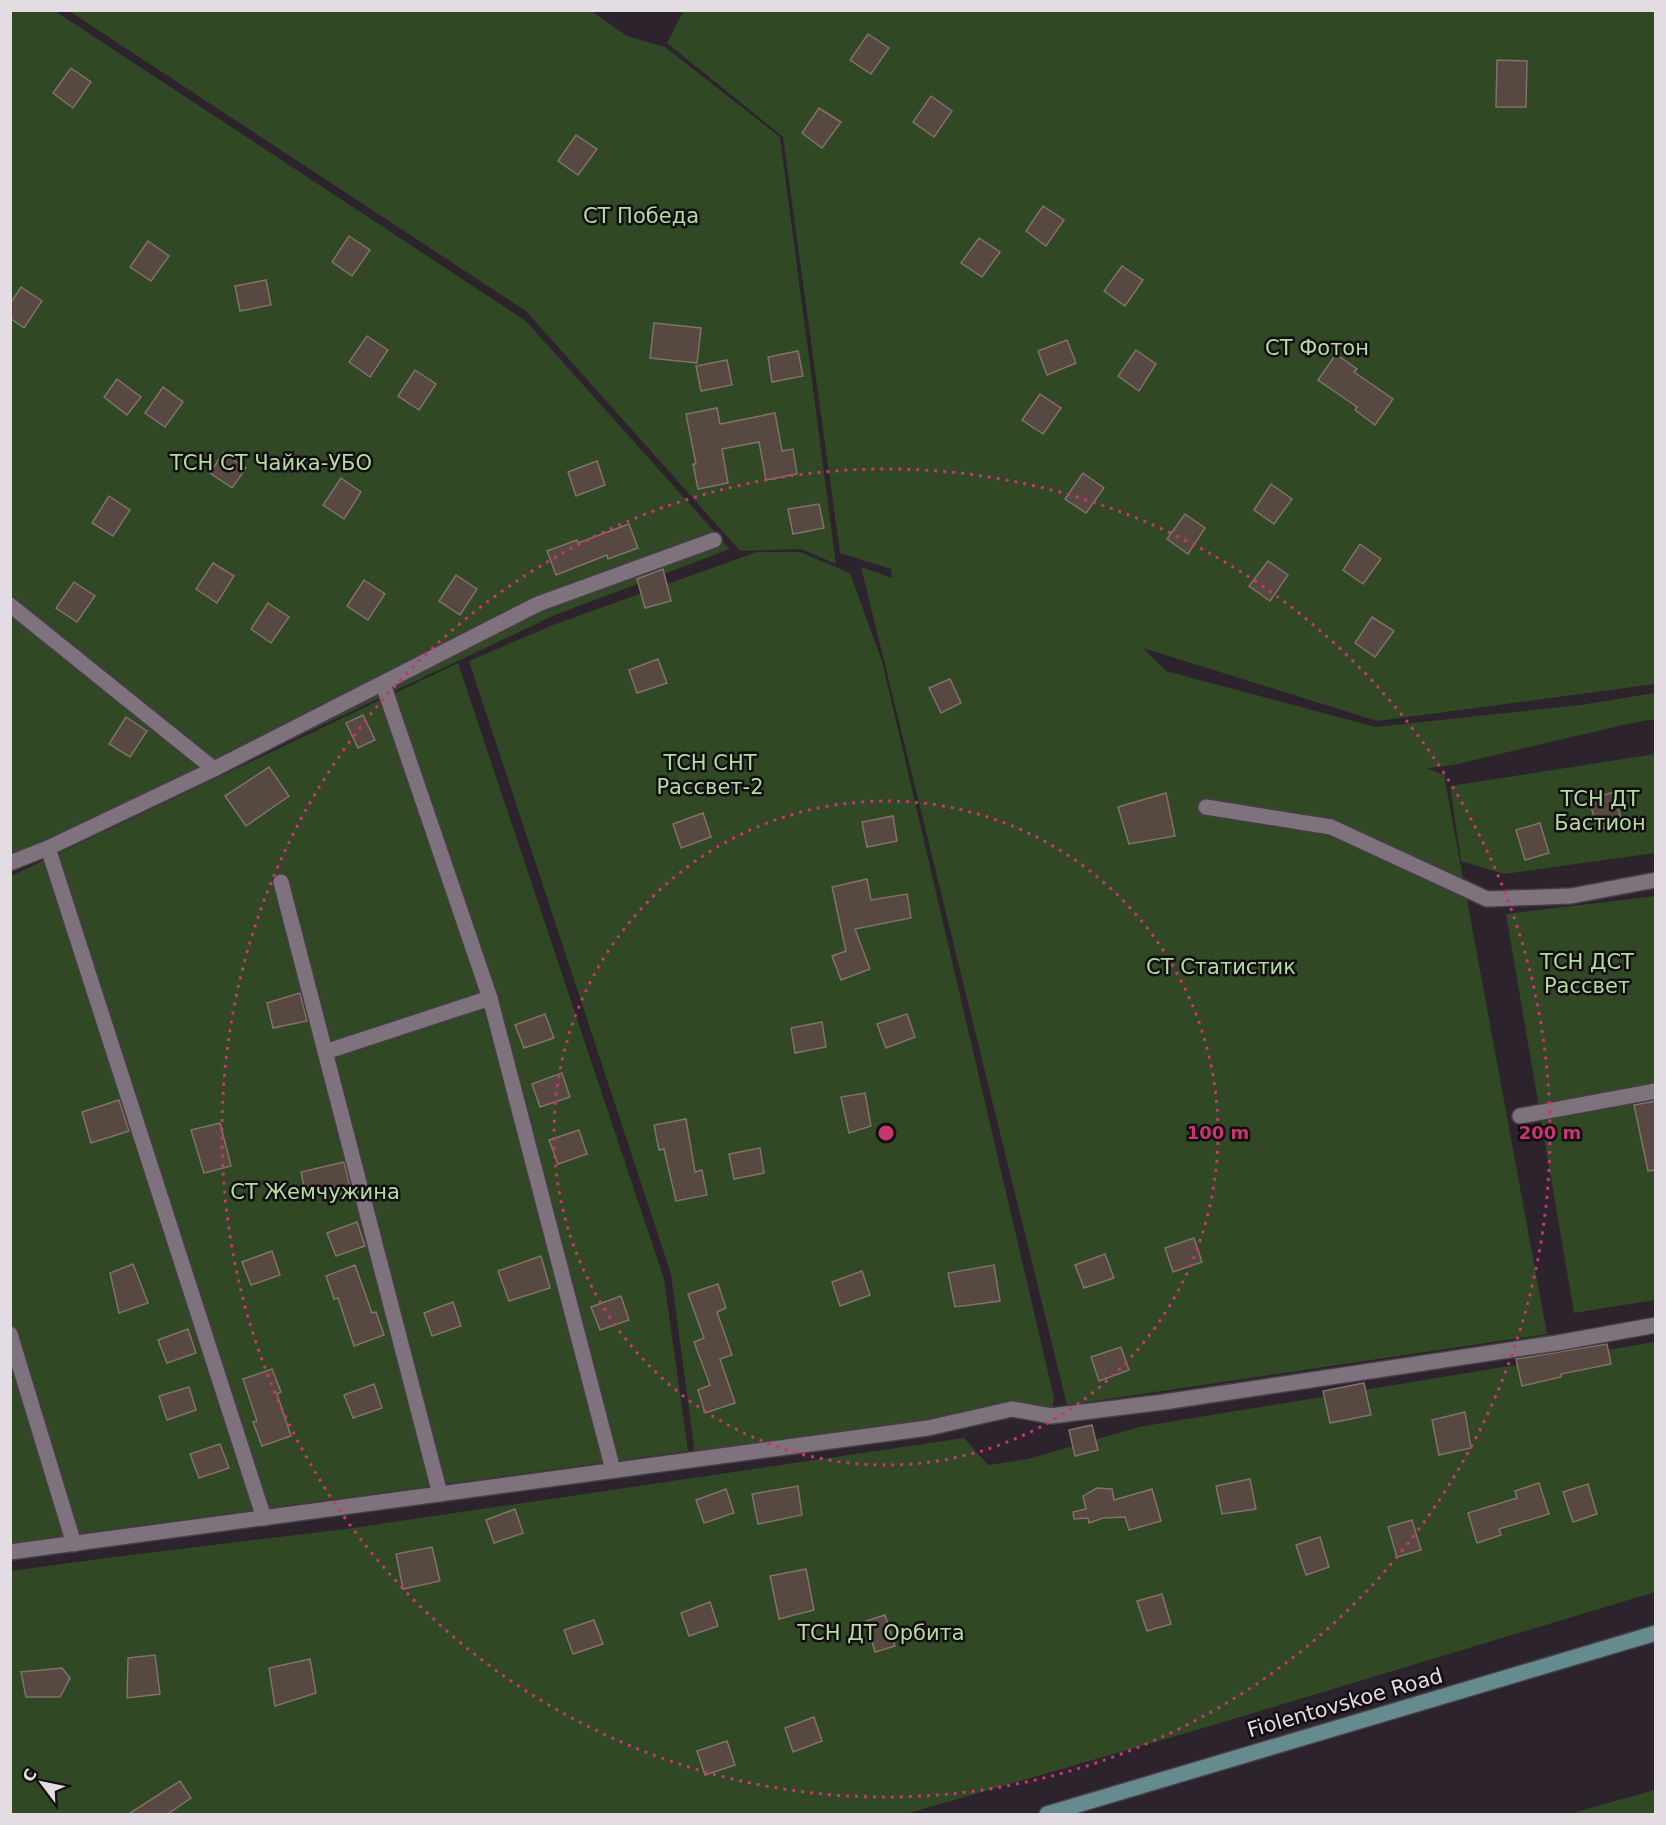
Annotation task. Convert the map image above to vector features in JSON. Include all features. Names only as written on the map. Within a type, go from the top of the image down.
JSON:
[{"type":"main road","name":"Fiolentovskoe Road","points":[[1047,1815],[1656,1633]]},
{"type":"street","points":[[10,863],[48,848],[214,769],[538,604],[714,540]]},
{"type":"street","points":[[10,605],[214,769]]},
{"type":"street","points":[[383,684],[490,998],[613,1470]]},
{"type":"street","points":[[1206,807],[1331,827],[1487,899],[1571,896],[1656,880]]},
{"type":"street","points":[[48,848],[264,1518]]},
{"type":"street","points":[[281,882],[440,1494]]},
{"type":"street","points":[[325,1052],[490,998]]},
{"type":"street","points":[[1520,1116],[1656,1091]]},
{"type":"street","points":[[10,1552],[928,1428],[1012,1409],[1051,1416],[1164,1402],[1557,1343],[1656,1325]]},
{"type":"street","points":[[10,1334],[74,1544]]},
{"type":"green space","points":[[684,10],[1655,11],[1655,684],[1377,721],[1143,648],[1166,671],[1376,727],[1580,705],[1655,693],[1655,719],[1453,765],[1427,768],[1444,775],[1547,1334],[1067,1405],[861,567],[892,578],[891,569],[840,553],[783,137],[667,43]]},
{"type":"green space","name":"ТСН СТ Чайка-УБО","points":[[10,11],[55,11],[526,321],[730,549],[555,615],[11,871]]},
{"type":"green space","name":"СТ Победа","points":[[69,11],[591,11],[627,36],[665,47],[780,137],[836,564],[801,549],[740,551],[526,311]]},
{"type":"green space","name":"ТСН СНТ Рассвет-2","points":[[757,552],[800,552],[850,573],[882,661],[1054,1398],[1052,1412],[695,1454],[671,1274],[469,661],[553,625]]},
{"type":"green space","name":"СТ Жемчужина","points":[[458,663],[664,1279],[688,1451],[11,1543],[11,876]]},
{"type":"green space","name":"ТСН ДТ Бастион","points":[[1655,754],[1655,853],[1504,874],[1461,861],[1450,786]]},
{"type":"green space","name":"ТСН ДСТ Рассвет","points":[[1655,896],[1655,1300],[1574,1313],[1506,914]]},
{"type":"green space","name":"ТСН ДТ Орбита","points":[[1655,1342],[1655,1592],[1200,1729],[906,1814],[11,1814],[10,1571],[346,1529],[964,1438],[988,1465],[1028,1459],[1139,1427]]},
{"type":"green space","points":[[1655,1790],[1655,1814],[1569,1814]]},
{"type":"building","points":[[868,34],[889,48],[871,74],[850,60]]},
{"type":"building","points":[[1497,60],[1527,61],[1526,107],[1496,107]]},
{"type":"building","points":[[71,68],[91,82],[73,108],[53,93]]},
{"type":"building","points":[[931,96],[952,111],[934,137],[913,122]]},
{"type":"building","points":[[819,108],[841,122],[822,148],[802,133]]},
{"type":"building","points":[[576,135],[597,149],[578,175],[558,161]]},
{"type":"building","points":[[1043,206],[1064,220],[1046,246],[1026,231]]},
{"type":"building","points":[[349,236],[370,250],[352,276],[332,262]]},
{"type":"building","points":[[979,238],[1000,252],[982,277],[961,263]]},
{"type":"building","points":[[148,241],[169,256],[151,281],[130,267]]},
{"type":"building","points":[[1122,266],[1143,280],[1125,306],[1104,291]]},
{"type":"building","points":[[266,280],[271,305],[240,311],[235,286]]},
{"type":"building","points":[[21,287],[42,301],[24,328],[10,318],[10,304]]},
{"type":"building","points":[[654,323],[701,328],[697,363],[650,358]]},
{"type":"building","points":[[367,336],[388,350],[370,377],[349,362]]},
{"type":"building","points":[[1067,340],[1076,363],[1047,375],[1038,351]]},
{"type":"building","points":[[1136,350],[1156,364],[1139,391],[1118,376]]},
{"type":"building","points":[[798,351],[803,376],[772,382],[768,357]]},
{"type":"building","points":[[1336,354],[1357,369],[1354,372],[1393,399],[1375,425],[1355,410],[1357,407],[1318,380]]},
{"type":"building","points":[[727,360],[732,385],[701,391],[696,366]]},
{"type":"building","points":[[415,370],[436,384],[419,410],[398,396]]},
{"type":"building","points":[[117,379],[141,397],[127,415],[104,397]]},
{"type":"building","points":[[163,387],[183,402],[165,427],[145,413]]},
{"type":"building","points":[[1040,394],[1061,408],[1043,434],[1022,420]]},
{"type":"building","points":[[717,408],[720,424],[775,413],[782,451],[793,449],[797,474],[766,480],[759,442],[722,449],[728,483],[698,489],[693,464],[696,464],[686,414]]},
{"type":"building","points":[[223,453],[246,468],[232,488],[210,473]]},
{"type":"building","points":[[597,461],[605,485],[576,496],[568,472]]},
{"type":"building","points":[[1083,473],[1104,488],[1086,513],[1065,499]]},
{"type":"building","points":[[341,478],[361,492],[344,519],[323,505]]},
{"type":"building","points":[[1271,484],[1292,499],[1274,524],[1254,510]]},
{"type":"building","points":[[109,496],[130,510],[113,536],[92,523]]},
{"type":"building","points":[[819,504],[824,528],[793,534],[788,509]]},
{"type":"building","points":[[1185,514],[1205,528],[1188,554],[1167,539]]},
{"type":"building","points":[[629,524],[638,548],[608,559],[607,555],[556,575],[547,551],[577,540],[578,543]]},
{"type":"building","points":[[1360,544],[1381,559],[1363,584],[1343,570]]},
{"type":"building","points":[[1268,561],[1288,575],[1270,601],[1249,586]]},
{"type":"building","points":[[213,563],[234,576],[217,603],[196,589]]},
{"type":"building","points":[[663,569],[671,601],[645,608],[637,579]]},
{"type":"building","points":[[456,575],[477,589],[460,615],[439,601]]},
{"type":"building","points":[[364,580],[385,594],[368,620],[347,606]]},
{"type":"building","points":[[74,582],[95,596],[77,622],[56,608]]},
{"type":"building","points":[[268,603],[289,617],[271,643],[251,629]]},
{"type":"building","points":[[1372,617],[1394,631],[1375,657],[1355,643]]},
{"type":"building","points":[[658,659],[667,683],[637,693],[629,670]]},
{"type":"building","points":[[950,679],[961,703],[941,713],[929,688]]},
{"type":"building","points":[[363,715],[375,740],[358,748],[346,723]]},
{"type":"building","points":[[126,717],[147,731],[130,757],[109,744]]},
{"type":"building","points":[[269,767],[289,796],[246,826],[225,796]]},
{"type":"building","points":[[1614,792],[1622,822],[1598,830],[1589,800]]},
{"type":"building","points":[[1166,793],[1175,836],[1129,844],[1118,807]]},
{"type":"building","points":[[703,813],[711,837],[681,848],[673,824]]},
{"type":"building","points":[[893,816],[897,841],[867,847],[862,822]]},
{"type":"building","points":[[1540,823],[1549,853],[1525,860],[1516,830]]},
{"type":"building","points":[[867,879],[871,900],[907,894],[911,918],[855,929],[870,969],[841,980],[832,956],[846,951],[832,887]]},
{"type":"building","points":[[300,993],[307,1021],[273,1028],[267,1003]]},
{"type":"building","points":[[545,1014],[554,1038],[524,1048],[515,1025]]},
{"type":"building","points":[[907,1014],[915,1037],[886,1048],[877,1024]]},
{"type":"building","points":[[822,1022],[826,1047],[795,1053],[791,1028]]},
{"type":"building","points":[[562,1073],[570,1097],[540,1107],[532,1084]]},
{"type":"building","points":[[865,1093],[871,1126],[849,1133],[841,1097]]},
{"type":"building","points":[[119,1100],[129,1131],[91,1143],[82,1112]]},
{"type":"building","points":[[1656,1101],[1656,1170],[1648,1171],[1634,1105]]},
{"type":"building","points":[[686,1119],[695,1172],[702,1170],[707,1195],[676,1201],[664,1149],[659,1150],[654,1125]]},
{"type":"building","points":[[220,1123],[231,1166],[204,1173],[191,1130]]},
{"type":"building","points":[[579,1130],[587,1154],[558,1164],[549,1140]]},
{"type":"building","points":[[760,1148],[764,1173],[734,1179],[729,1154]]},
{"type":"building","points":[[344,1162],[351,1191],[333,1196],[331,1185],[305,1191],[301,1172]]},
{"type":"building","points":[[357,1222],[365,1246],[336,1256],[327,1233]]},
{"type":"building","points":[[1194,1238],[1202,1262],[1173,1272],[1165,1248]]},
{"type":"building","points":[[272,1251],[280,1275],[251,1285],[242,1262]]},
{"type":"building","points":[[1105,1254],[1114,1278],[1084,1288],[1075,1265]]},
{"type":"building","points":[[541,1256],[550,1288],[509,1301],[498,1271]]},
{"type":"building","points":[[133,1264],[148,1303],[119,1313],[110,1273]]},
{"type":"building","points":[[355,1265],[372,1313],[376,1312],[384,1335],[354,1346],[338,1298],[334,1299],[326,1276]]},
{"type":"building","points":[[994,1265],[1000,1301],[955,1307],[948,1273]]},
{"type":"building","points":[[862,1271],[870,1295],[840,1306],[832,1282]]},
{"type":"building","points":[[718,1284],[726,1308],[717,1312],[732,1355],[720,1359],[735,1403],[705,1413],[698,1390],[710,1385],[694,1342],[704,1338],[688,1294]]},
{"type":"building","points":[[621,1296],[629,1320],[600,1330],[591,1307]]},
{"type":"building","points":[[453,1302],[461,1326],[432,1336],[424,1313]]},
{"type":"building","points":[[188,1329],[196,1353],[167,1363],[158,1340]]},
{"type":"building","points":[[1607,1344],[1611,1364],[1561,1374],[1561,1377],[1522,1386],[1516,1359]]},
{"type":"building","points":[[1121,1347],[1129,1370],[1099,1381],[1091,1357]]},
{"type":"building","points":[[272,1369],[281,1392],[277,1394],[291,1436],[262,1446],[253,1422],[257,1421],[243,1379]]},
{"type":"building","points":[[1364,1383],[1371,1415],[1330,1423],[1323,1391]]},
{"type":"building","points":[[374,1384],[382,1408],[353,1418],[344,1395]]},
{"type":"building","points":[[189,1387],[196,1410],[167,1420],[159,1396]]},
{"type":"building","points":[[1465,1412],[1471,1448],[1439,1455],[1432,1420]]},
{"type":"building","points":[[1092,1425],[1098,1450],[1075,1456],[1069,1430]]},
{"type":"building","points":[[220,1444],[229,1468],[199,1478],[190,1454]]},
{"type":"building","points":[[1250,1479],[1256,1509],[1222,1514],[1216,1486]]},
{"type":"building","points":[[1539,1483],[1549,1514],[1499,1529],[1501,1535],[1477,1543],[1468,1513],[1517,1498],[1515,1491]]},
{"type":"building","points":[[1588,1484],[1597,1514],[1573,1522],[1563,1492]]},
{"type":"building","points":[[798,1486],[802,1515],[758,1524],[752,1494]]},
{"type":"building","points":[[1097,1488],[1112,1489],[1114,1500],[1152,1489],[1161,1521],[1129,1530],[1125,1517],[1103,1518],[1089,1523],[1088,1518],[1074,1519],[1073,1512],[1086,1509],[1083,1496]]},
{"type":"building","points":[[726,1489],[734,1513],[704,1523],[696,1500]]},
{"type":"building","points":[[515,1509],[523,1533],[494,1543],[486,1520]]},
{"type":"building","points":[[1412,1520],[1421,1550],[1397,1557],[1388,1527]]},
{"type":"building","points":[[1320,1537],[1329,1567],[1306,1575],[1296,1545]]},
{"type":"building","points":[[432,1547],[440,1581],[403,1589],[396,1554]]},
{"type":"building","points":[[806,1569],[814,1610],[779,1619],[770,1576]]},
{"type":"building","points":[[1162,1594],[1171,1624],[1147,1631],[1137,1601]]},
{"type":"building","points":[[710,1602],[718,1626],[689,1636],[681,1613]]},
{"type":"building","points":[[885,1615],[895,1646],[875,1652],[866,1621]]},
{"type":"building","points":[[594,1620],[603,1644],[573,1654],[564,1630]]},
{"type":"building","points":[[155,1655],[160,1694],[127,1698],[128,1658]]},
{"type":"building","points":[[310,1659],[316,1693],[275,1706],[269,1668]]},
{"type":"building","points":[[62,1668],[70,1678],[60,1697],[26,1697],[21,1672]]},
{"type":"building","points":[[814,1717],[822,1741],[793,1752],[785,1728]]},
{"type":"building","points":[[727,1741],[735,1765],[705,1775],[697,1751]]},
{"type":"building","points":[[180,1781],[191,1798],[166,1815],[127,1815]]},
{"type":"park label","name":"СТ Фотон","points":[[1317,348]]},
{"type":"park label","name":"СТ Статистик","points":[[1221,967]]}]
